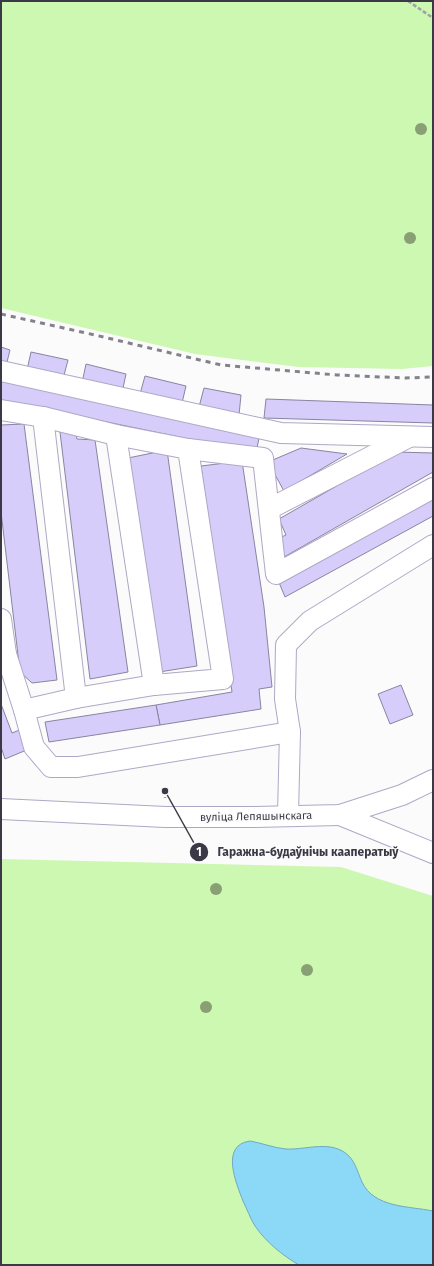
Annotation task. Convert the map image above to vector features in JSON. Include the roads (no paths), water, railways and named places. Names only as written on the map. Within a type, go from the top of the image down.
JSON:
[{"type":"street","points":[[1,371],[281,433],[433,437]]},
{"type":"street","points":[[1,410],[43,417],[116,435],[188,449],[263,458]]},
{"type":"street","points":[[43,417],[76,698]]},
{"type":"street","points":[[281,433],[263,458],[276,574],[433,488]]},
{"type":"street","points":[[116,435],[154,685]]},
{"type":"street","points":[[269,509],[410,436]]},
{"type":"street","points":[[24,710],[76,698],[154,685],[223,679],[188,449]]},
{"type":"street","points":[[288,815],[290,732],[285,699],[286,645],[310,620],[433,545]]},
{"type":"street","points":[[1,619],[3,653],[24,710],[34,747],[51,767],[78,767],[290,732]]},
{"type":"street","name":"вуліца Лепяшынскага","points":[[1,809],[165,817],[340,815],[402,795],[433,780]]},
{"type":"street","points":[[340,815],[433,853]]},
{"type":"water","points":[[250,1141],[286,1149],[323,1146],[337,1149],[344,1152],[351,1158],[362,1182],[368,1191],[375,1197],[393,1204],[433,1211],[433,1265],[299,1265],[286,1257],[269,1243],[259,1232],[250,1217],[237,1185],[233,1166],[235,1150],[241,1144]]},
{"type":"railway","points":[[1,314],[221,365],[337,375],[405,378],[433,377]]},
{"type":"place","name":"Гаражна-будаўнічы кааператыў","points":[[165,791]]}]
